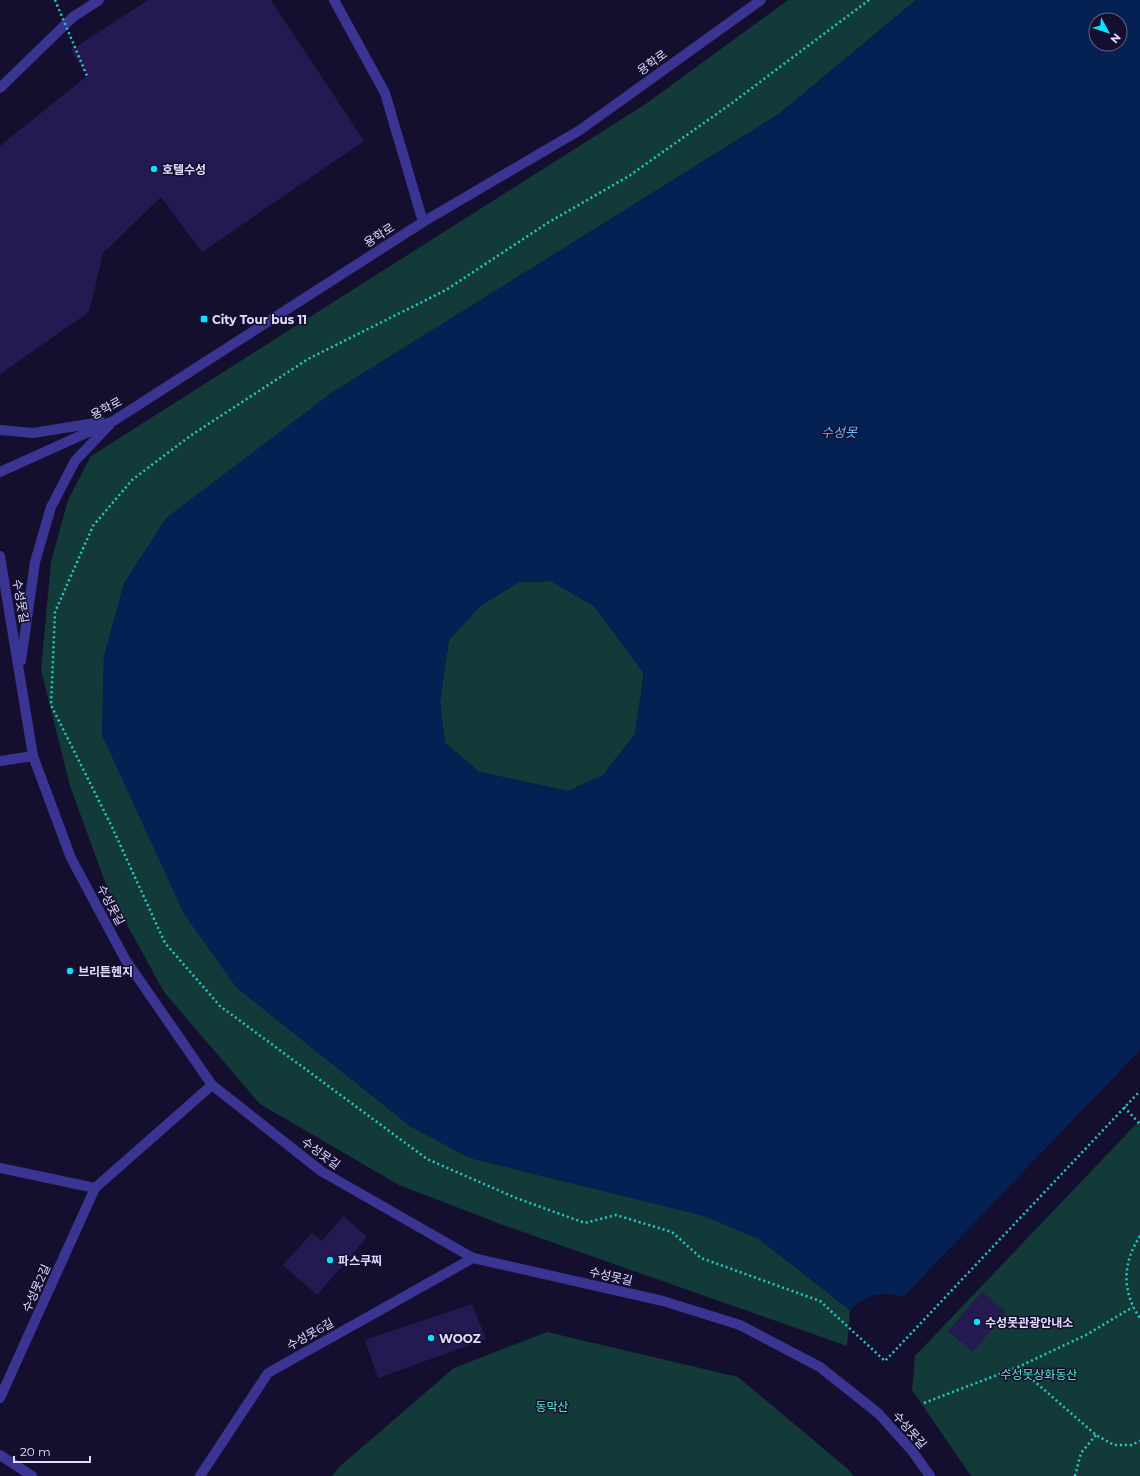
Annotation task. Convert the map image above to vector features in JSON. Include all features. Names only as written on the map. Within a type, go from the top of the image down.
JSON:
[{"type":"street","points":[[0,88],[73,17],[99,0]]},
{"type":"street","points":[[334,0],[385,93],[423,222]]},
{"type":"street","name":"용학로","points":[[0,472],[115,420],[423,222],[580,130],[761,0]]},
{"type":"street","points":[[0,430],[33,433],[115,420]]},
{"type":"street","points":[[19,672],[35,562],[51,507],[75,461],[115,420]]},
{"type":"street","name":"수성못길","points":[[0,556],[33,756],[71,858],[124,959],[212,1085],[321,1171],[473,1258],[663,1301],[740,1325],[820,1367],[879,1414],[913,1452],[930,1476]]},
{"type":"street","points":[[0,761],[33,756]]},
{"type":"street","name":"수성못2길","points":[[0,1398],[95,1188],[212,1085]]},
{"type":"street","points":[[0,1168],[95,1188]]},
{"type":"street","name":"수성못6길","points":[[200,1476],[268,1373],[473,1258]]},
{"type":"street","points":[[0,1455],[32,1476]]},
{"type":"path","points":[[55,0],[87,76]]},
{"type":"path","points":[[869,0],[732,103],[629,176],[549,222],[446,290],[308,359],[190,436],[132,480],[93,526],[55,612],[51,705],[112,827],[165,943],[220,1006],[427,1159],[516,1198],[585,1223],[616,1215],[672,1232],[701,1258],[820,1301],[885,1361],[1140,1091]]},
{"type":"path","points":[[1124,1107],[1140,1124]]},
{"type":"path","points":[[1140,1236],[1131,1252],[1126,1270],[1127,1289],[1133,1307],[1140,1318]]},
{"type":"path","points":[[924,1403],[1018,1367],[1086,1335],[1133,1307]]},
{"type":"path","points":[[1018,1367],[1096,1435],[1114,1445],[1131,1445],[1140,1441]]},
{"type":"path","points":[[1075,1476],[1081,1453],[1096,1435]]},
{"type":"green space","points":[[788,0],[916,0],[779,114],[330,394],[124,583],[104,657],[102,735],[236,987],[410,1126],[470,1158],[705,1216],[759,1239],[850,1310],[847,1346],[503,1225],[399,1185],[260,1104],[164,992],[108,890],[70,786],[41,670],[51,562],[68,500],[91,456],[647,103]]},
{"type":"green space","points":[[551,581],[594,606],[644,673],[635,734],[603,775],[568,791],[479,772],[445,743],[440,702],[449,640],[480,606],[519,582]]},
{"type":"green space","name":"수성못상화동산","points":[[1140,1120],[1140,1476],[971,1476],[912,1390],[915,1356]]},
{"type":"green space","name":"동막산","points":[[547,1332],[738,1377],[849,1470],[853,1476],[332,1476],[339,1467],[454,1368]]},
{"type":"water","name":"수성못","points":[[916,0],[1140,0],[1140,1050],[903,1297],[888,1294],[875,1295],[868,1297],[850,1310],[759,1239],[705,1216],[470,1158],[410,1126],[236,987],[184,914],[102,735],[104,657],[124,583],[166,518],[330,394],[779,114]],"holes":[[[551,581],[594,606],[644,674],[635,734],[603,775],[568,791],[479,772],[445,743],[440,702],[449,640],[480,606],[519,582]]]},
{"type":"building","points":[[148,0],[271,0],[364,141],[202,252],[161,197],[103,253],[89,312],[0,374],[0,146],[87,76],[71,50]]},
{"type":"building","points":[[343,1216],[367,1237],[317,1295],[283,1265],[312,1233],[322,1241]]},
{"type":"building","name":"수성못관광안내소","points":[[982,1292],[1006,1312],[973,1352],[948,1331]]},
{"type":"building","points":[[472,1304],[486,1339],[378,1378],[365,1340]]},
{"type":"place","name":"호텔수성","points":[[154,169]]},
{"type":"place","name":"City Tour bus 11","points":[[204,319]]},
{"type":"place","name":"브리튼헨지","points":[[70,971]]},
{"type":"place","name":"파스쿠찌","points":[[330,1260]]},
{"type":"place","name":"수성못관광안내소","points":[[977,1322]]},
{"type":"place","name":"WOOZ","points":[[431,1338]]}]
